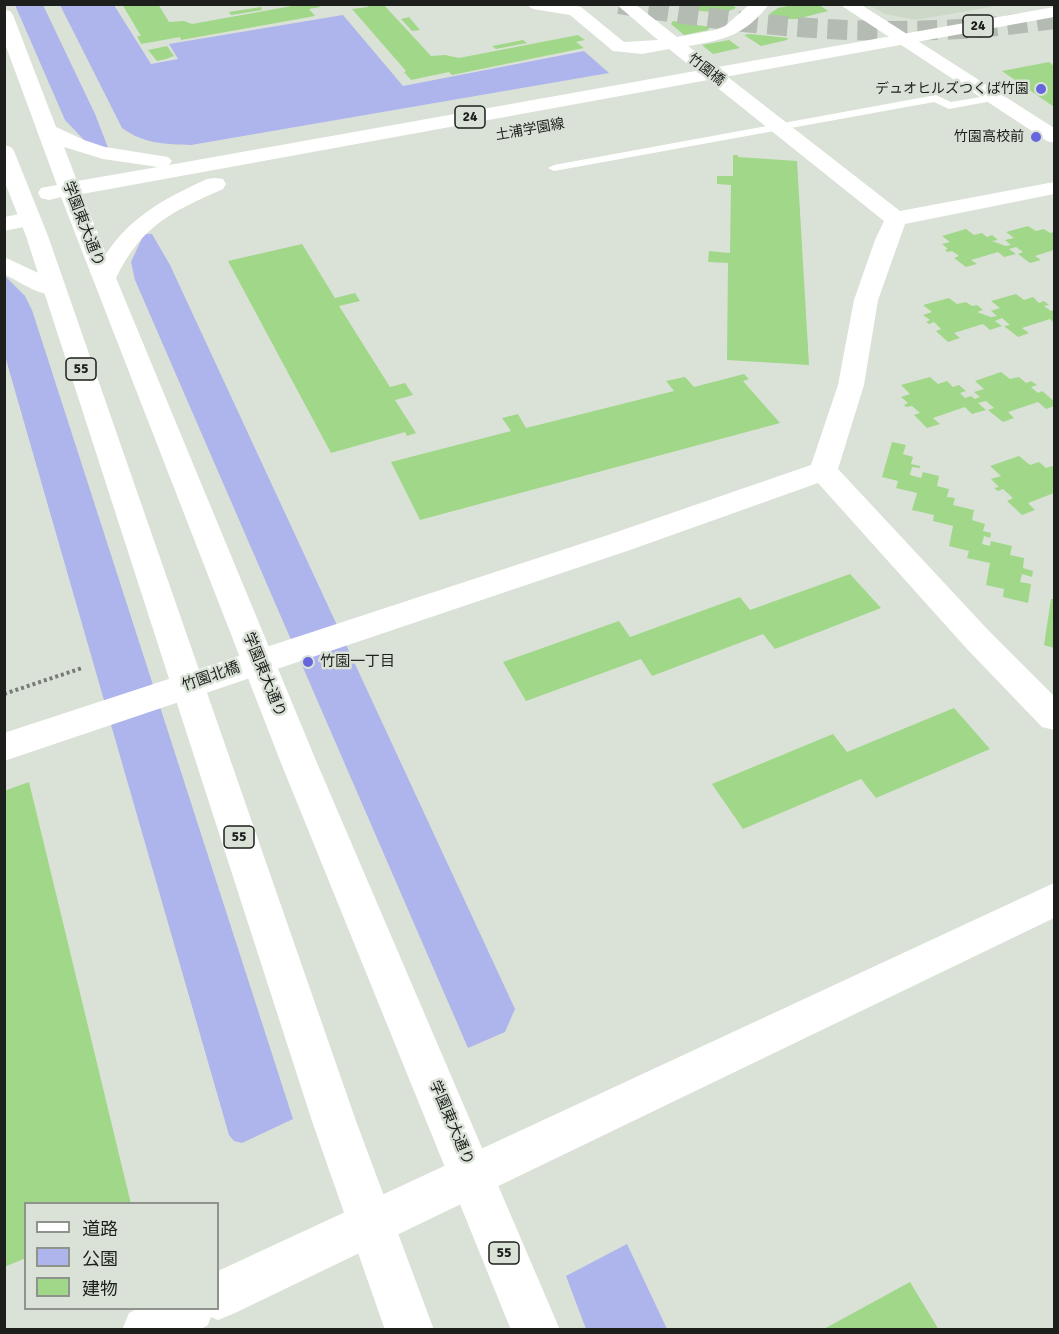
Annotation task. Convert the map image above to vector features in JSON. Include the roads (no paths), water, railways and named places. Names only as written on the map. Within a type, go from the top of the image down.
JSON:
[{"type":"main road","points":[[533,4],[575,11],[619,47],[642,48],[731,30],[761,4]]},
{"type":"main road","name":"竹園橋","points":[[624,4],[896,219]]},
{"type":"main road","points":[[847,4],[1054,137]]},
{"type":"main road","name":"土浦学園線","points":[[4,224],[19,206],[80,202],[208,175],[1054,12]]},
{"type":"main road","name":"学園東大通り","points":[[4,15],[48,130],[80,202],[104,279],[295,752],[536,1329]]},
{"type":"main road","name":"24","points":[[907,61],[959,52]]},
{"type":"main road","points":[[712,97],[758,88]]},
{"type":"main road","points":[[48,130],[80,147],[111,157],[208,175]]},
{"type":"main road","points":[[4,151],[19,206]]},
{"type":"main road","points":[[104,279],[124,243],[141,223],[180,199],[208,175]]},
{"type":"main road","name":"土浦学園線","points":[[147,197],[208,175],[237,180]]},
{"type":"main road","points":[[1054,188],[896,219],[886,240],[866,300],[851,384],[823,471],[978,640],[1054,717]]},
{"type":"main road","name":"55","points":[[19,206],[53,289],[327,1098],[410,1329]]},
{"type":"main road","points":[[4,264],[53,289]]},
{"type":"main road","name":"竹園北橋","points":[[4,747],[392,616],[666,528],[823,471]]},
{"type":"main road","points":[[219,1296],[1054,900]]},
{"type":"main road","points":[[146,1329],[187,1310]]},
{"type":"lane","points":[[554,168],[936,98],[949,106],[992,98]]},
{"type":"tunnel","points":[[619,4],[746,22],[874,31],[971,28],[1054,19]]},
{"type":"place","name":"デュオヒルズつくば竹園","points":[[1041,89]]},
{"type":"place","name":"竹園高校前","points":[[1036,137]]},
{"type":"place","name":"竹園一丁目","points":[[308,662]]}]
